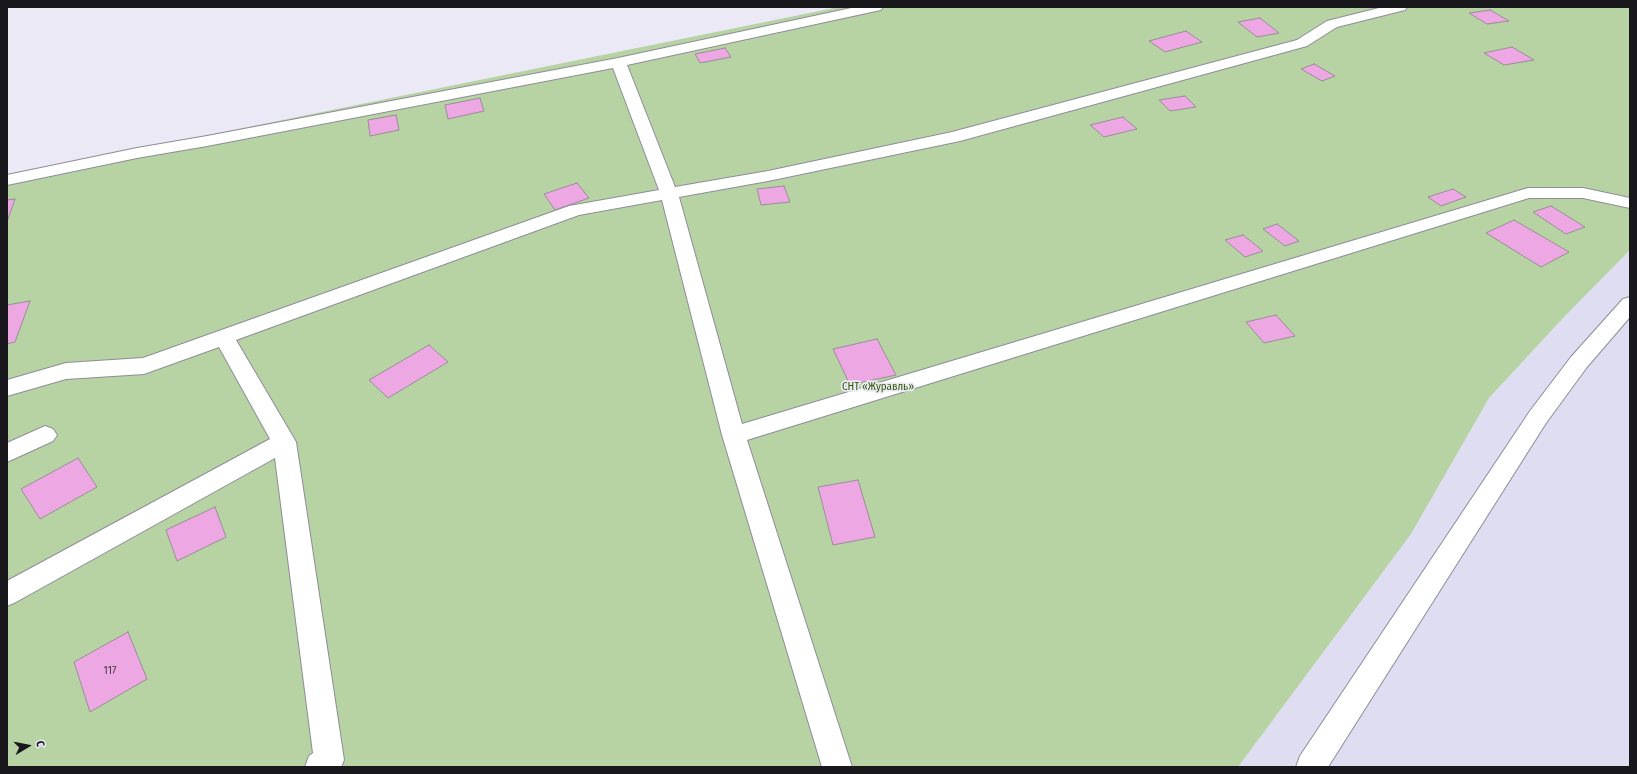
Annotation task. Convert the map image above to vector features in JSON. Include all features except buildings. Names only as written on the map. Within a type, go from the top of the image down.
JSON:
[{"type":"street","points":[[7,180],[137,153],[215,140],[618,62],[876,7]]},
{"type":"street","points":[[7,388],[66,371],[144,366],[575,210],[768,176],[954,137],[1302,43],[1332,24],[1400,7]]},
{"type":"street","points":[[618,62],[669,194],[734,435],[837,767]]},
{"type":"street","points":[[734,435],[1528,193],[1583,193],[1630,203]]},
{"type":"street","points":[[1311,767],[1538,417],[1579,362],[1630,304]]},
{"type":"street","points":[[224,337],[284,442],[329,760],[320,767]]},
{"type":"street","points":[[7,453],[45,435]]},
{"type":"street","points":[[7,594],[284,442]]},
{"type":"shaded area","points":[[1630,250],[1630,767],[1238,767],[1411,534],[1489,398],[1563,318]]},
{"type":"green space","name":"СНТ «Журавль»","points":[[839,7],[1630,7],[1630,250],[1563,318],[1489,398],[1411,534],[1238,767],[7,767],[7,176]]}]
